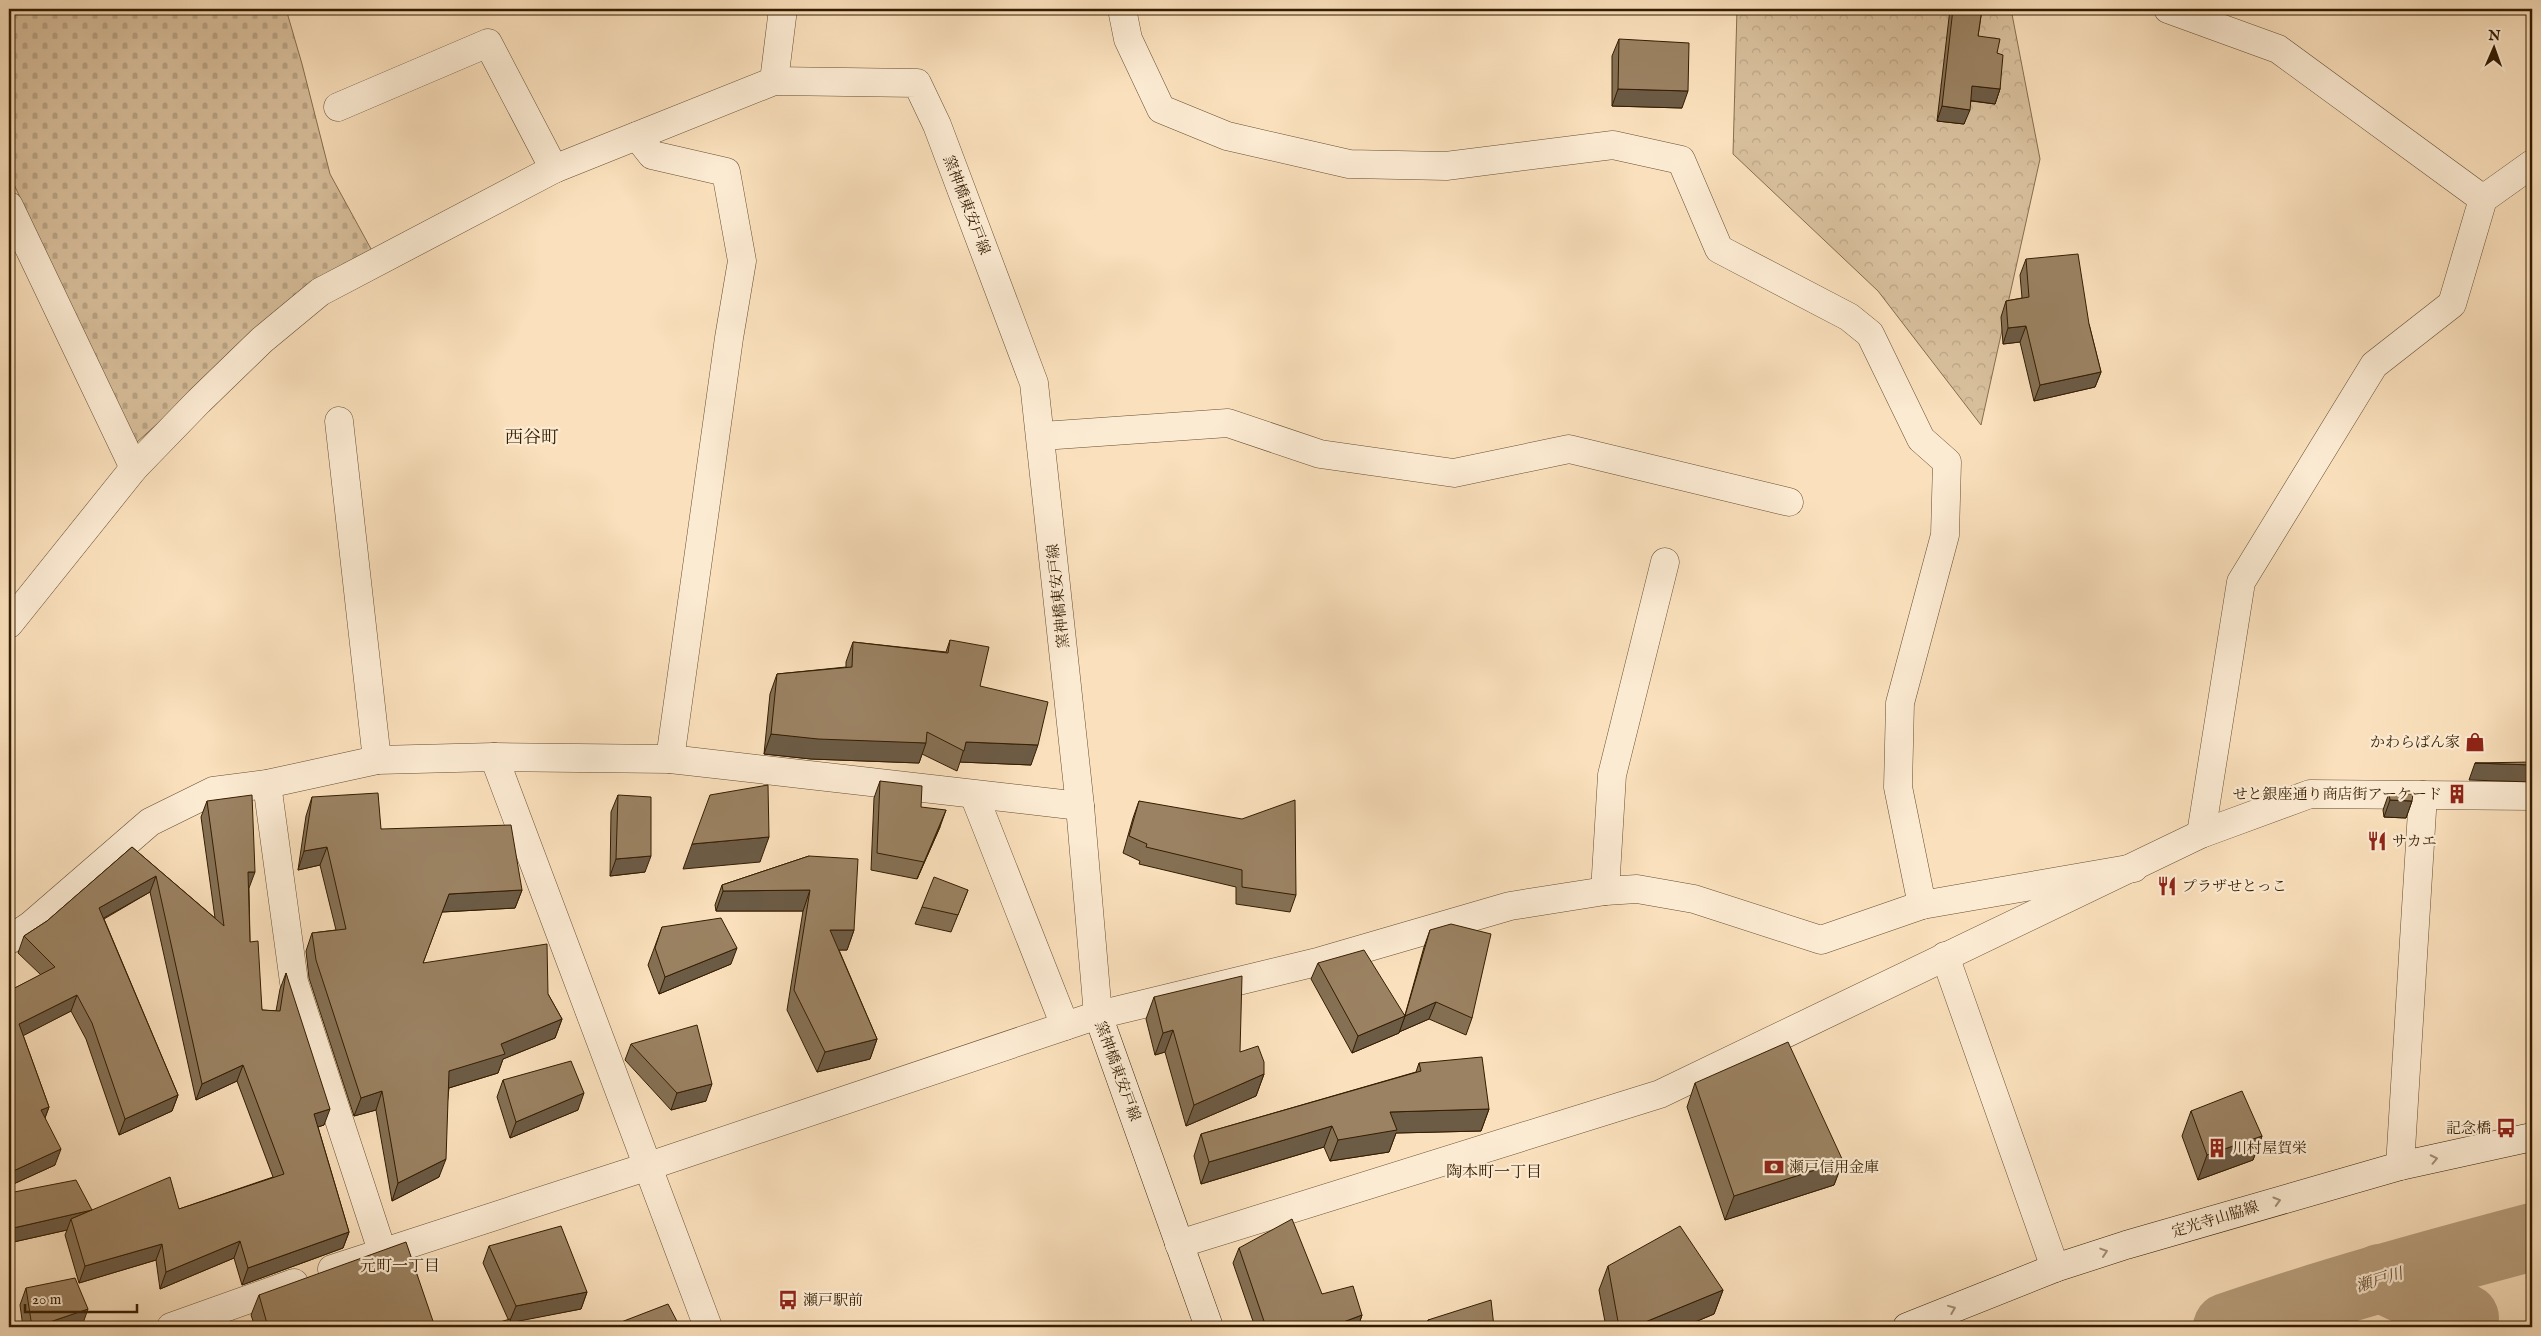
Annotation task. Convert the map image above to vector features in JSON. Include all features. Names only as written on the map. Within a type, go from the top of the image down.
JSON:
[{"type":"street","points":[[9,624],[134,468],[255,347],[320,292],[554,169],[774,81],[784,9]]},
{"type":"street","points":[[1122,9],[1128,40],[1161,109],[1227,136],[1349,164],[1446,166],[1613,145],[1681,160],[1719,249],[1849,317],[1870,334],[1921,439],[1948,462],[1945,535],[1900,703],[1898,788],[1922,905]]},
{"type":"street","points":[[2168,9],[2278,48],[2484,199]]},
{"type":"street","points":[[338,107],[488,43],[554,169]]},
{"type":"street","name":"窯神橋東安戸線","points":[[774,81],[917,83],[937,125],[1034,383],[1042,436],[1080,806],[1098,1015],[1209,1327]]},
{"type":"street","points":[[637,136],[652,155],[726,172],[742,260],[729,338],[670,760]]},
{"type":"street","points":[[2201,834],[2241,582],[2374,365],[2452,304],[2484,199],[2532,164]]},
{"type":"street","points":[[9,206],[134,468]]},
{"type":"street","points":[[339,421],[377,760]]},
{"type":"street","points":[[1042,436],[1228,423],[1320,454],[1454,473],[1569,449],[1789,502]]},
{"type":"street","points":[[1605,891],[1612,775],[1665,562]]},
{"type":"street","points":[[494,757],[646,1167],[708,1327]]},
{"type":"street","points":[[9,940],[31,925],[150,822],[214,791],[267,784],[377,760],[494,757],[670,760],[1080,806]]},
{"type":"street","points":[[267,784],[294,982],[382,1251]]},
{"type":"street","points":[[1179,1244],[1660,1094],[1944,956],[2134,868],[2201,834],[2310,794],[2532,796]]},
{"type":"street","points":[[974,795],[1065,1026]]},
{"type":"street","points":[[2400,1166],[2423,795]]},
{"type":"street","points":[[171,1327],[382,1251],[646,1167],[1098,1015],[1321,961],[1510,906],[1605,891],[1638,889],[1694,898],[1821,940],[1922,905],[2134,868]]},
{"type":"street","points":[[1944,956],[2055,1268]]},
{"type":"street","name":"定光寺山脇線","points":[[1907,1327],[2055,1268],[2252,1208],[2400,1166],[2532,1137]]},
{"type":"green space","points":[[9,9],[286,9],[330,174],[376,258],[330,276],[293,296],[252,338],[136,443],[9,174]]},
{"type":"green space","points":[[1737,9],[2011,9],[2040,159],[1981,425],[1878,291],[1733,154]]},
{"type":"building","points":[[1953,9],[1982,9],[1978,36],[2000,39],[1997,53],[2003,55],[2000,89],[1972,86],[1970,110],[1942,106]]},
{"type":"building","points":[[1619,39],[1689,43],[1688,91],[1618,89]]},
{"type":"building","points":[[2078,254],[2089,324],[2101,372],[2040,385],[2026,326],[2008,328],[2006,301],[2029,297],[2026,259]]},
{"type":"building","points":[[950,640],[989,647],[980,686],[1048,702],[1038,745],[966,742],[964,751],[927,732],[926,743],[818,739],[771,734],[777,674],[852,667],[853,642],[948,653]]},
{"type":"building","points":[[2532,762],[2532,765],[2475,763]]},
{"type":"building","points":[[880,781],[922,786],[921,807],[946,810],[924,862],[877,853]]},
{"type":"building","points":[[768,785],[769,837],[692,844],[710,795]]},
{"type":"building","points":[[378,793],[381,829],[511,825],[522,890],[449,894],[423,963],[547,944],[548,994],[562,1019],[501,1044],[505,1054],[449,1071],[446,1159],[398,1183],[382,1091],[361,1098],[316,960],[312,933],[346,929],[327,847],[304,851],[312,797]]},
{"type":"building","points":[[2389,793],[2413,794],[2412,801],[2390,800]]},
{"type":"building","points":[[252,795],[255,872],[248,872],[250,942],[258,941],[262,1010],[280,1011],[286,973],[330,1109],[314,1114],[349,1232],[248,1268],[240,1241],[166,1272],[162,1244],[85,1266],[71,1219],[170,1177],[179,1209],[284,1174],[243,1065],[202,1084],[156,876],[99,908],[178,1095],[125,1119],[92,1023],[77,995],[19,1024],[49,1107],[41,1110],[61,1149],[9,1173],[9,991],[55,967],[24,936],[47,921],[132,847],[224,926],[207,801]]},
{"type":"building","points":[[618,795],[651,797],[651,856],[616,859]]},
{"type":"building","points":[[1295,800],[1296,895],[1242,887],[1242,870],[1146,847],[1147,844],[1129,836],[1139,801],[1242,819]]},
{"type":"building","points":[[809,856],[858,859],[854,930],[830,930],[877,1039],[825,1052],[794,990],[810,890],[723,891],[722,885]]},
{"type":"building","points":[[934,877],[968,890],[958,915],[922,907]]},
{"type":"building","points":[[721,918],[737,948],[665,977],[655,948],[662,927]]},
{"type":"building","points":[[1451,924],[1491,934],[1472,1018],[1436,1002],[1405,1016],[1430,930]]},
{"type":"building","points":[[1364,950],[1405,1016],[1358,1036],[1318,963]]},
{"type":"building","points":[[1242,976],[1240,1052],[1258,1046],[1264,1062],[1264,1074],[1194,1105],[1173,1030],[1163,1033],[1154,997]]},
{"type":"building","points":[[697,1025],[712,1084],[677,1093],[631,1044]]},
{"type":"building","points":[[1788,1042],[1843,1161],[1734,1196],[1695,1083]]},
{"type":"building","points":[[1482,1057],[1489,1109],[1390,1112],[1397,1130],[1338,1140],[1332,1126],[1209,1162],[1201,1134],[1421,1071],[1419,1063]]},
{"type":"building","points":[[571,1061],[584,1093],[516,1122],[503,1080]]},
{"type":"building","points":[[2242,1091],[2262,1136],[2207,1155],[2191,1111]]},
{"type":"building","points":[[76,1180],[92,1210],[9,1229],[9,1193]]},
{"type":"building","points":[[1292,1219],[1322,1294],[1353,1286],[1362,1315],[1330,1327],[1266,1327],[1239,1248]]},
{"type":"building","points":[[561,1226],[587,1292],[516,1306],[489,1246]]},
{"type":"building","points":[[1680,1226],[1723,1290],[1633,1327],[1619,1327],[1608,1266]]},
{"type":"building","points":[[406,1242],[435,1327],[268,1327],[259,1295]]},
{"type":"building","points":[[75,1278],[88,1309],[32,1327],[26,1288]]},
{"type":"building","points":[[1491,1300],[1494,1327],[1430,1327],[1428,1320]]},
{"type":"building","points":[[668,1304],[680,1327],[617,1327],[616,1324]]},
{"type":"building","points":[[510,1319],[512,1327],[483,1327]]},
{"type":"waterway","name":"瀬戸川","points":[[2227,1327],[2379,1279],[2532,1237]]},
{"type":"waterway","points":[[2380,1278],[2465,1318]]},
{"type":"place","name":"かわらばん家","points":[[2475,742]]},
{"type":"place","name":"せと銀座通り商店街アーケード","points":[[2457,794]]},
{"type":"place","name":"サカエ","points":[[2377,841]]},
{"type":"place","name":"プラザせとっこ","points":[[2167,886]]},
{"type":"place","name":"記念橋","points":[[2506,1128]]},
{"type":"place","name":"川村屋賀栄","points":[[2217,1148]]},
{"type":"place","name":"瀬戸信用金庫","points":[[1774,1167]]},
{"type":"place","name":"瀬戸駅前","points":[[788,1300]]},
{"type":"district","name":"西谷町","points":[[532,437]]},
{"type":"district","name":"陶本町一丁目","points":[[1494,1171]]},
{"type":"district","name":"元町一丁目","points":[[400,1265]]}]
